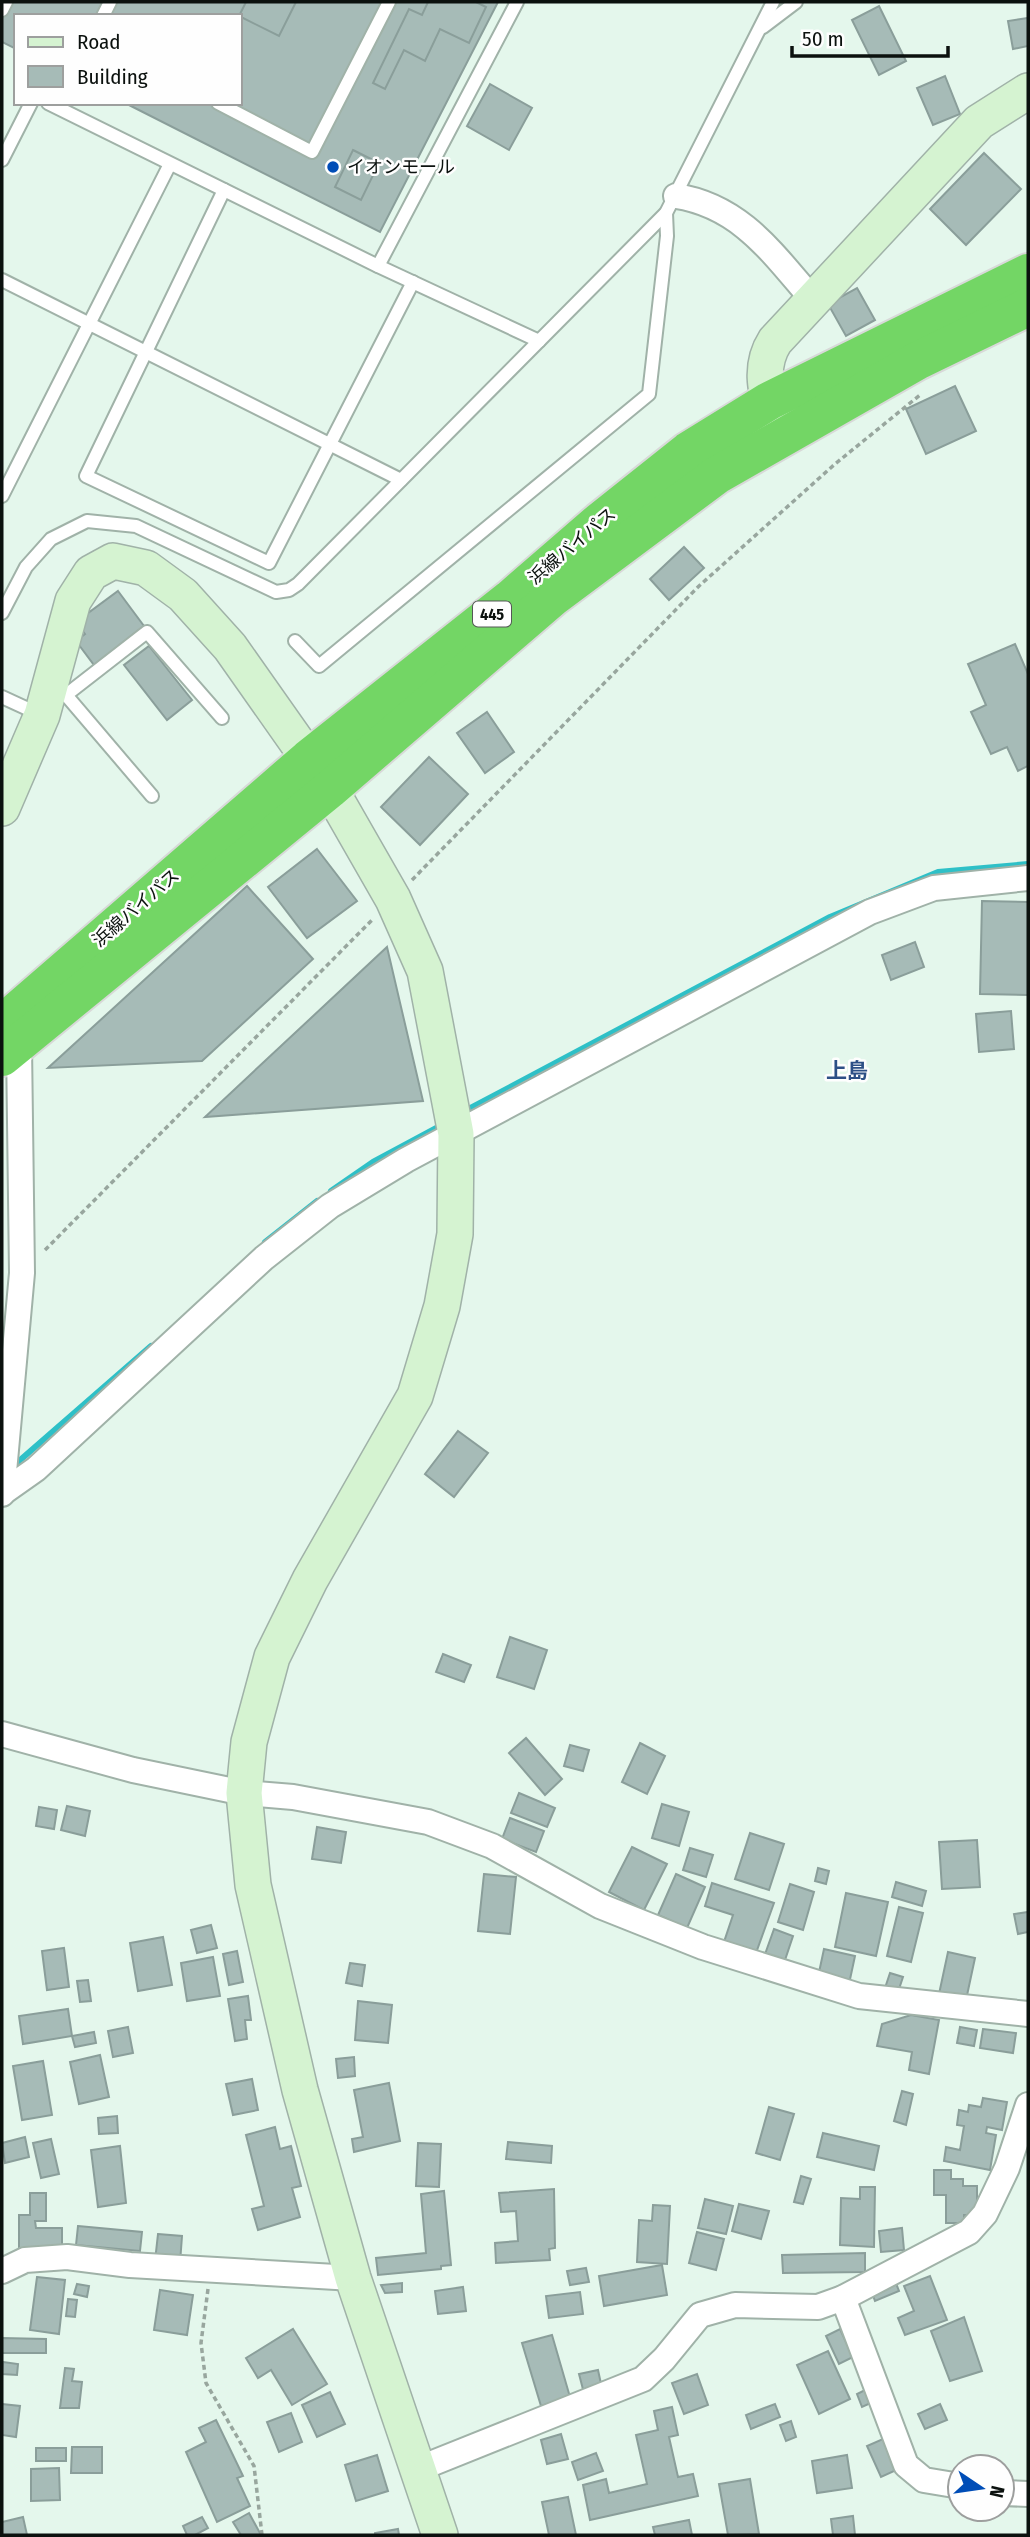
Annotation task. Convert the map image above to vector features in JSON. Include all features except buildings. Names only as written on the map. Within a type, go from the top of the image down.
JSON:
[{"type":"highway","name":"浜線バイパス","points":[[8,1036],[319,774],[510,598],[688,451],[769,401],[1028,273]]},
{"type":"highway","name":"浜線バイパス","points":[[319,774],[717,475],[777,438],[917,361],[1028,307]]},
{"type":"street","points":[[777,438],[764,384],[767,353],[978,122],[1028,91]]},
{"type":"street","points":[[671,204],[724,210],[756,236],[813,300]]},
{"type":"street","points":[[2,808],[52,700],[74,601],[91,573],[113,561],[146,568],[183,594],[230,647],[319,774],[393,899],[425,971],[456,1134],[455,1234],[442,1306],[415,1396],[310,1580],[272,1657],[249,1742],[244,1793],[253,1885],[300,2090],[353,2278],[440,2535]]},
{"type":"street","points":[[2,1493],[36,1469],[273,1250],[330,1206],[406,1160],[870,912],[934,888],[1028,878]]},
{"type":"street","points":[[2,1493],[23,1273],[8,1036]]},
{"type":"street","points":[[2,1734],[132,1770],[244,1793],[292,1797],[428,1822],[492,1846],[600,1906],[703,1947],[859,1996],[1028,2014]]},
{"type":"street","points":[[418,2469],[643,2379],[664,2359],[700,2315],[735,2305],[818,2307],[843,2298],[969,2232],[985,2214],[1007,2168],[1028,2105]]},
{"type":"street","points":[[2,2272],[25,2259],[55,2257],[353,2278]]},
{"type":"street","points":[[843,2298],[906,2465],[924,2480],[946,2484]]},
{"type":"lane","points":[[2,9],[6,2]]},
{"type":"lane","points":[[222,105],[312,152],[389,2]]},
{"type":"lane","points":[[378,266],[517,2]]},
{"type":"lane","points":[[2,613],[26,568],[51,538],[87,521],[136,526],[276,592],[289,590],[539,341],[671,204],[773,2]]},
{"type":"lane","points":[[759,31],[796,2]]},
{"type":"lane","points":[[2,160],[30,105]]},
{"type":"lane","points":[[52,105],[378,266],[539,341]]},
{"type":"lane","points":[[2,496],[170,164]]},
{"type":"lane","points":[[224,190],[86,476],[268,563],[332,445],[413,282]]},
{"type":"lane","points":[[295,641],[319,666],[649,394],[671,204]]},
{"type":"lane","points":[[2,280],[401,480]]},
{"type":"lane","points":[[2,697],[52,700],[147,632],[222,718]]},
{"type":"lane","points":[[52,700],[152,796]]},
{"type":"path","points":[[23,1273],[699,586],[835,464],[925,390],[917,361]]},
{"type":"path","points":[[210,2270],[201,2343],[206,2383],[254,2466],[262,2535]]},
{"type":"waterway","points":[[463,1112],[830,917],[938,872],[1028,864]]},
{"type":"waterway","points":[[331,1191],[373,1162],[442,1125]]},
{"type":"waterway","points":[[265,1242],[317,1201]]},
{"type":"waterway","points":[[11,1468],[151,1346]]},
{"type":"place","name":"イオンモール","points":[[333,167]]},
{"type":"district","name":"上島","points":[[847,1071]]}]
